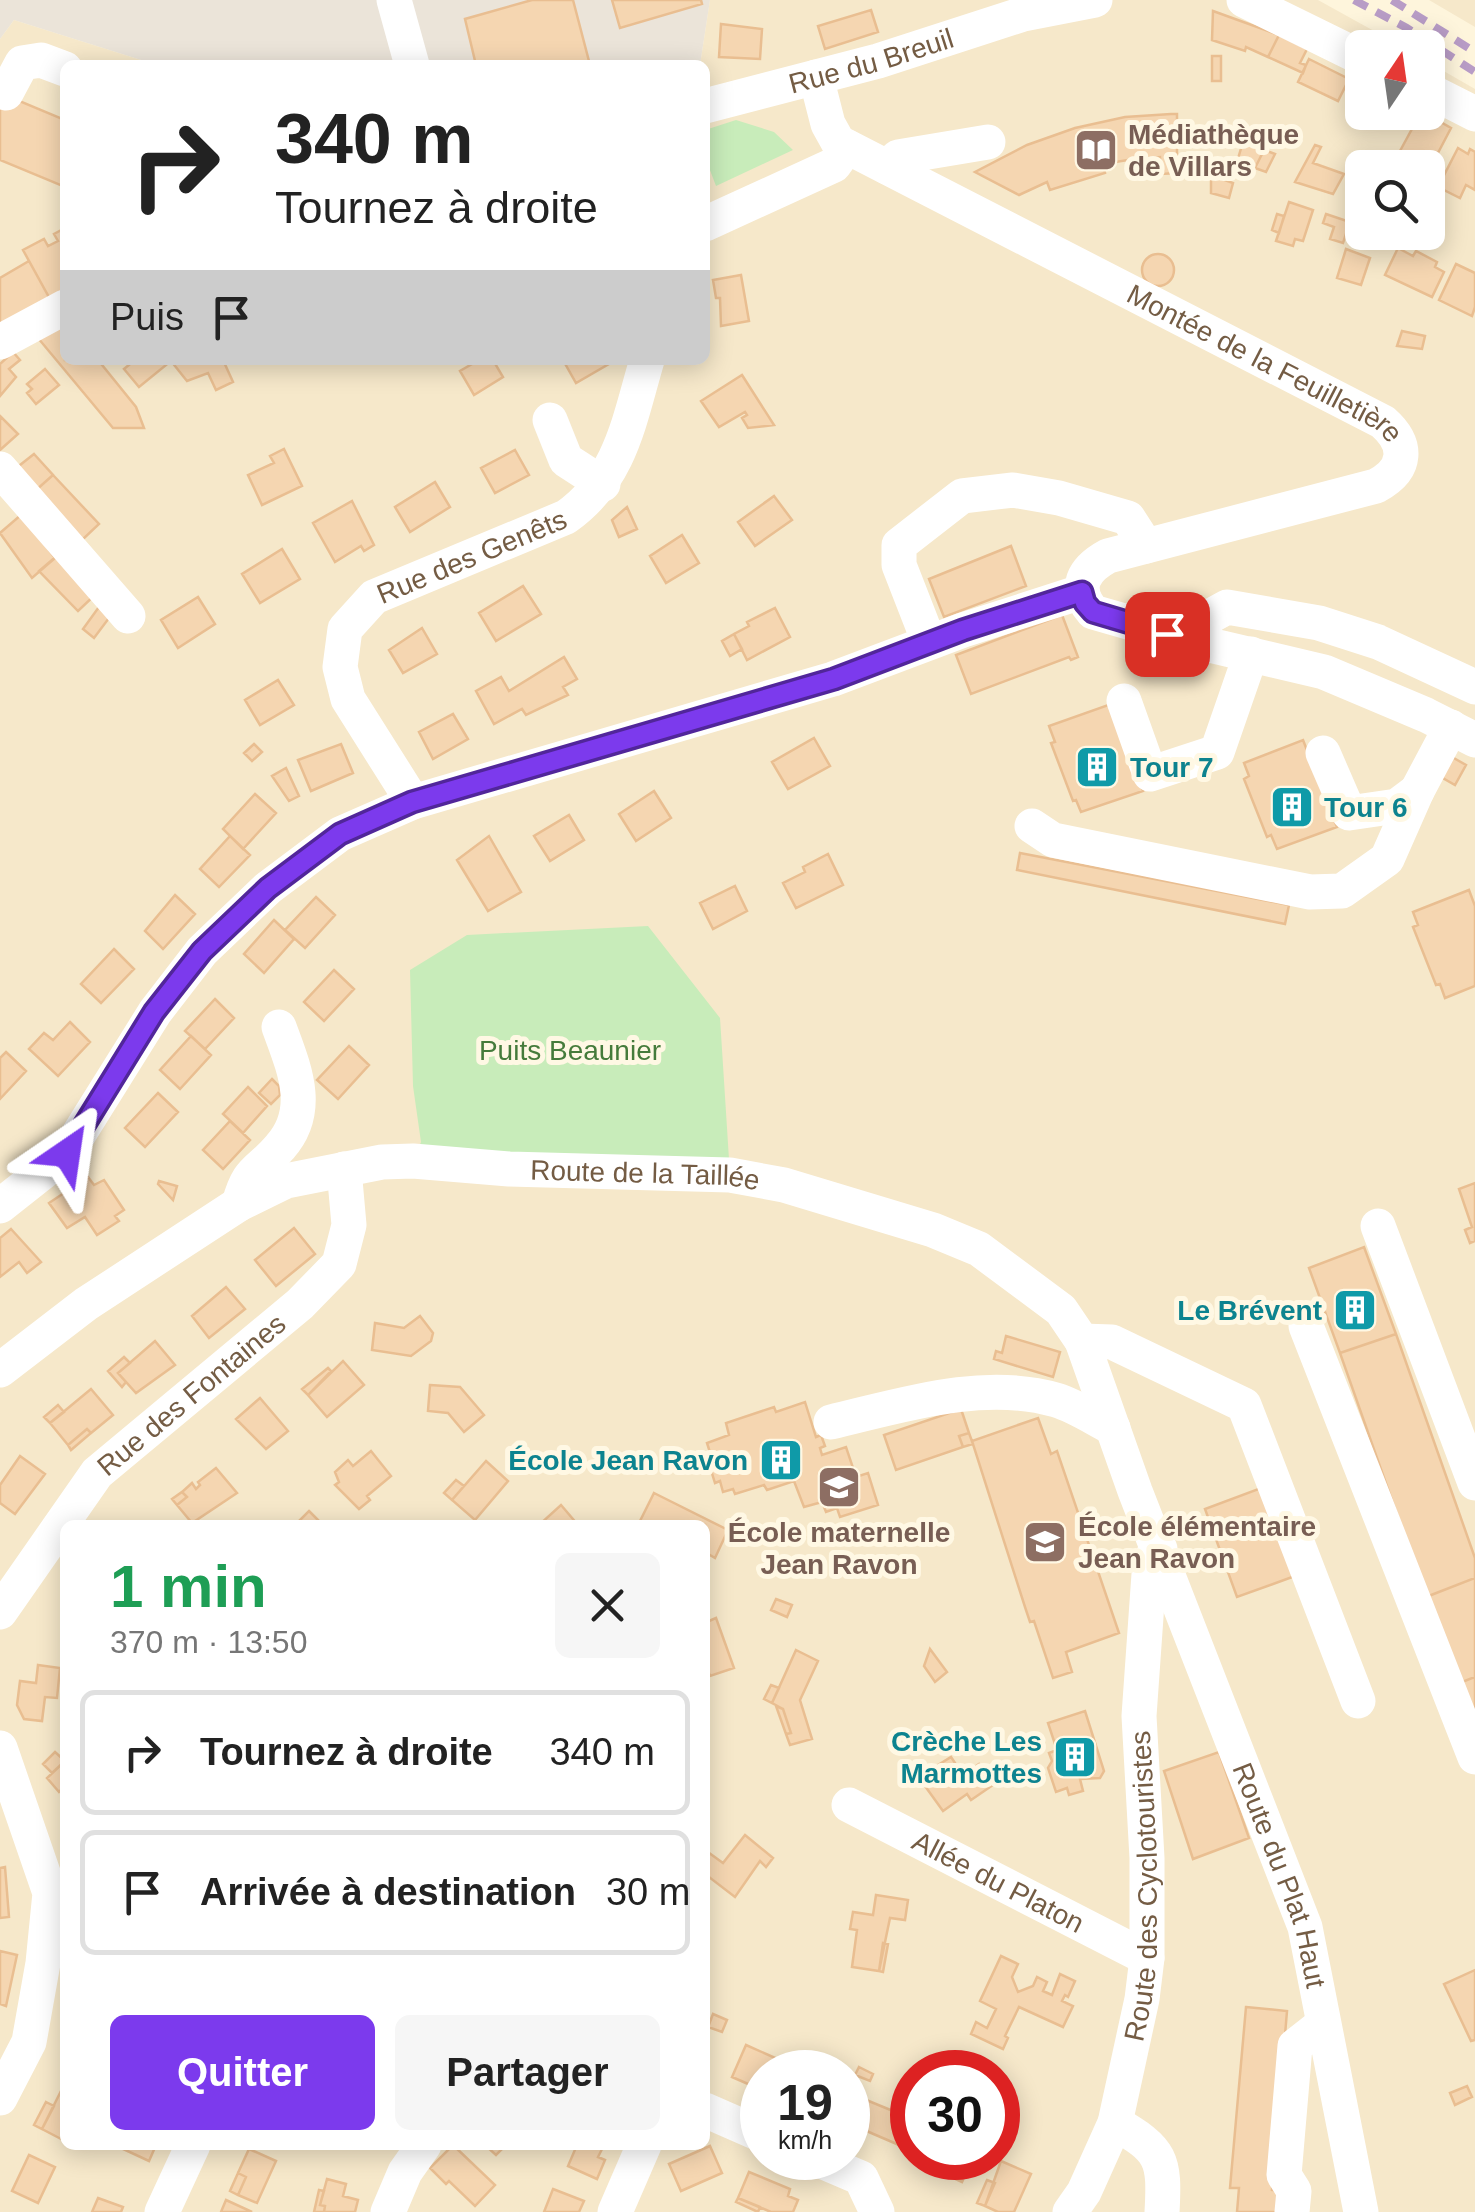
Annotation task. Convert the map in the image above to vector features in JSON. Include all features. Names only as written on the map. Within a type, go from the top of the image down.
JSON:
[{"type":"street","points":[[394,0],[411,60]]},
{"type":"street","name":"Rue du Breuil","points":[[710,105],[1022,14],[1095,0]]},
{"type":"street","points":[[1244,0],[1345,50]]},
{"type":"street","points":[[6,93],[22,63],[41,60],[60,67]]},
{"type":"street","points":[[710,222],[834,165],[847,147],[832,135],[816,77]]},
{"type":"street","points":[[1445,99],[1475,114]]},
{"type":"street","points":[[887,167],[898,157],[988,142]]},
{"type":"street","name":"Montée de la Feuilletière","points":[[847,147],[1382,422],[1401,444],[1396,470],[1376,486],[1108,556],[1084,574],[1082,592]]},
{"type":"street","points":[[0,342],[60,310]]},
{"type":"street","name":"Rue des Genêts","points":[[412,802],[348,699],[340,666],[344,629],[374,597],[566,518],[586,503],[603,484],[620,449],[645,365]]},
{"type":"street","points":[[550,420],[566,460],[603,484]]},
{"type":"street","points":[[0,469],[128,616]]},
{"type":"street","points":[[929,642],[899,565],[900,545],[962,496],[1013,490],[1059,498],[1128,518],[1146,546]]},
{"type":"street","points":[[0,1206],[67,1153],[154,1012],[202,951],[268,888],[340,834],[412,802],[834,679],[929,642],[1082,592],[1093,612],[1200,644],[1324,672],[1463,734],[1417,790],[1396,806],[1349,813],[1323,753]]},
{"type":"street","points":[[1200,644],[1207,618],[1226,607],[1347,631],[1475,687]]},
{"type":"street","points":[[1124,702],[1150,774],[1217,752],[1251,654]]},
{"type":"street","points":[[1032,826],[1053,840],[1310,892],[1342,891],[1387,859],[1417,790]]},
{"type":"street","points":[[239,1204],[246,1179],[283,1145],[300,1109],[297,1074],[279,1027]]},
{"type":"street","name":"Route de la Taillée","points":[[0,1370],[86,1304],[239,1204],[286,1181],[344,1168],[413,1161],[510,1169],[730,1175],[784,1185],[933,1230],[979,1249],[1062,1310],[1082,1340],[1160,1549]]},
{"type":"street","name":"Rue des Fontaines","points":[[64,1520],[97,1473],[300,1304],[339,1264],[349,1224],[344,1168]]},
{"type":"street","points":[[1378,1226],[1475,1483]]},
{"type":"street","points":[[1306,1326],[1475,1757]]},
{"type":"street","points":[[1082,1340],[1112,1342],[1244,1404],[1358,1701]]},
{"type":"street","points":[[831,1422],[908,1404],[996,1390],[1058,1400],[1113,1428]]},
{"type":"street","name":"Rue des Fontaines","points":[[0,1612],[60,1526]]},
{"type":"street","name":"Route des Cyclotouristes","points":[[1070,2212],[1084,2192],[1115,2124],[1134,2043],[1147,1958],[1140,1716],[1150,1560],[1160,1549]]},
{"type":"street","name":"Route du Plat Haut","points":[[1160,1549],[1305,1927],[1361,2212]]},
{"type":"street","points":[[0,1748],[58,1887],[29,2042],[0,2098]]},
{"type":"street","name":"Allée du Platon","points":[[848,1805],[1147,1958]]},
{"type":"street","points":[[1292,2212],[1294,2191],[1284,2176],[1294,2046],[1323,2024]]},
{"type":"street","points":[[710,2112],[740,2125]]},
{"type":"street","points":[[1115,2124],[1145,2140],[1158,2158],[1164,2177],[1162,2212]]},
{"type":"street","points":[[162,2212],[191,2150]]},
{"type":"street","points":[[388,2212],[404,2172],[420,2150]]},
{"type":"street","points":[[615,2212],[642,2150]]},
{"type":"street","points":[[861,2180],[878,2212]]},
{"type":"shaded area","points":[[0,0],[710,0],[701,60],[141,60],[14,20],[0,39]]},
{"type":"shaded area","points":[[710,0],[1318,0],[1372,30],[1345,30],[1345,130],[1445,130],[1445,72],[1475,89],[1475,2212],[0,2212],[0,39],[14,20],[141,60],[60,60],[60,365],[710,365],[710,60],[701,60]]},
{"type":"shaded area","points":[[1429,0],[1475,0],[1475,27]]},
{"type":"green space","points":[[736,120],[774,132],[793,150],[716,186],[710,170],[710,128]]},
{"type":"green space","name":"Puits Beaunier","points":[[648,926],[720,1018],[730,1175],[413,1161],[421,1142],[413,1086],[410,970],[467,935]]},
{"type":"building","points":[[532,0],[573,0],[589,60],[475,60],[465,19]]},
{"type":"building","points":[[612,0],[701,0],[702,4],[620,28]]},
{"type":"building","points":[[871,10],[878,32],[825,49],[818,26]]},
{"type":"building","points":[[1213,11],[1279,35],[1268,57],[1246,47],[1245,51],[1212,40]]},
{"type":"building","points":[[721,24],[762,29],[760,59],[719,57]]},
{"type":"building","points":[[1279,35],[1307,49],[1300,63],[1306,65],[1303,73],[1268,57]]},
{"type":"building","points":[[1212,56],[1221,56],[1221,81],[1212,81]]},
{"type":"building","points":[[1309,59],[1345,77],[1345,87],[1338,101],[1298,82]]},
{"type":"building","points":[[0,93],[60,118],[60,185],[0,160]]},
{"type":"building","name":"Médiathèque de Villars","points":[[1177,114],[1177,173],[1161,174],[1160,157],[1134,159],[1103,164],[1105,173],[1050,190],[1047,182],[1019,195],[975,172],[1027,145],[1075,128],[1125,117]]},
{"type":"building","points":[[1445,125],[1451,128],[1440,150],[1401,150],[1411,130],[1445,130]]},
{"type":"building","points":[[1243,142],[1264,150],[1255,168],[1237,162]]},
{"type":"building","points":[[1315,145],[1321,147],[1313,163],[1344,174],[1333,194],[1295,182]]},
{"type":"building","points":[[1458,148],[1468,154],[1470,149],[1475,152],[1475,190],[1466,185],[1460,198],[1445,190],[1445,173]]},
{"type":"building","points":[[1264,150],[1275,154],[1266,172],[1255,168]]},
{"type":"building","points":[[1211,175],[1233,183],[1229,198],[1211,193]]},
{"type":"building","points":[[1289,202],[1313,210],[1303,241],[1295,239],[1293,246],[1276,241]]},
{"type":"building","points":[[1277,214],[1284,216],[1279,233],[1272,230]]},
{"type":"building","points":[[1326,214],[1345,220],[1343,243],[1330,239],[1334,227],[1323,223]]},
{"type":"building","points":[[60,231],[60,294],[50,299],[23,250],[44,239],[48,246],[58,241],[54,234]]},
{"type":"building","points":[[1346,250],[1370,258],[1361,285],[1337,278]]},
{"type":"building","points":[[1397,250],[1413,256],[1416,251],[1437,262],[1435,267],[1444,272],[1432,297],[1385,275]]},
{"type":"building","points":[[1158,254],[1170,258],[1174,270],[1170,282],[1158,286],[1146,282],[1142,270],[1146,258]]},
{"type":"building","points":[[29,261],[50,299],[0,329],[0,278]]},
{"type":"building","points":[[1456,264],[1475,273],[1472,316],[1439,300]]},
{"type":"building","points":[[741,275],[749,321],[721,326],[720,298],[716,298],[713,280]]},
{"type":"building","points":[[60,327],[60,364],[38,338]]},
{"type":"building","points":[[1402,331],[1425,336],[1422,349],[1397,346]]},
{"type":"building","points":[[13,352],[20,360],[9,369],[16,377],[0,396],[0,364]]},
{"type":"building","points":[[60,365],[102,365],[136,407],[144,428],[113,428]]},
{"type":"building","points":[[129,365],[166,365],[139,387],[124,369]]},
{"type":"building","points":[[174,365],[225,365],[233,382],[216,390],[208,373],[187,381]]},
{"type":"building","points":[[470,365],[496,365],[503,377],[474,395],[460,371]]},
{"type":"building","points":[[566,365],[607,365],[576,383]]},
{"type":"building","points":[[45,369],[59,385],[36,404],[27,393],[32,389],[27,384]]},
{"type":"building","points":[[742,375],[774,425],[748,428],[742,418],[747,415],[745,412],[719,427],[701,401]]},
{"type":"building","points":[[0,416],[18,434],[0,450]]},
{"type":"building","points":[[284,449],[302,486],[262,505],[248,475],[274,463],[270,456]]},
{"type":"building","points":[[515,450],[529,475],[495,493],[481,468]]},
{"type":"building","points":[[34,454],[53,475],[35,491],[15,469]]},
{"type":"building","points":[[53,475],[99,524],[80,542],[35,491]]},
{"type":"building","points":[[435,482],[450,507],[410,532],[395,507]]},
{"type":"building","points":[[774,496],[792,520],[755,546],[738,522]]},
{"type":"building","points":[[352,501],[374,545],[364,551],[361,546],[335,562],[313,523]]},
{"type":"building","points":[[627,507],[637,529],[619,537],[612,520]]},
{"type":"building","points":[[22,514],[55,558],[32,578],[0,533]]},
{"type":"building","points":[[682,535],[699,563],[666,583],[650,556]]},
{"type":"building","points":[[1011,546],[1026,586],[944,617],[929,579]]},
{"type":"building","points":[[282,549],[300,579],[260,603],[242,574]]},
{"type":"building","points":[[59,554],[97,593],[78,611],[39,571]]},
{"type":"building","points":[[523,586],[541,614],[496,641],[479,613]]},
{"type":"building","points":[[198,597],[215,624],[178,648],[161,620]]},
{"type":"building","points":[[104,600],[112,614],[94,638],[83,629]]},
{"type":"building","points":[[775,608],[790,637],[747,660],[734,634],[749,626],[747,622]]},
{"type":"building","points":[[1062,615],[1078,657],[971,694],[956,655]]},
{"type":"building","points":[[422,628],[437,654],[403,673],[389,650]]},
{"type":"building","points":[[734,634],[742,649],[730,656],[722,641]]},
{"type":"building","points":[[564,657],[577,679],[563,687],[568,695],[526,715],[522,709],[494,724],[476,691],[501,677],[509,691]]},
{"type":"building","points":[[278,680],[294,705],[260,725],[245,700]]},
{"type":"building","name":"Tour 7","points":[[1111,704],[1143,791],[1081,812],[1051,743],[1055,742],[1049,726]]},
{"type":"building","points":[[453,714],[468,739],[433,759],[419,732]]},
{"type":"building","points":[[814,738],[830,766],[788,789],[772,762]]},
{"type":"building","name":"Tour 6","points":[[1303,740],[1337,827],[1277,849],[1271,835],[1267,837],[1244,779],[1249,776],[1244,763]]},
{"type":"building","points":[[254,744],[262,752],[252,761],[244,753]]},
{"type":"building","points":[[341,744],[353,773],[311,791],[298,760]]},
{"type":"building","points":[[1452,757],[1466,765],[1455,785],[1441,777]]},
{"type":"building","points":[[286,768],[299,796],[289,801],[272,776]]},
{"type":"building","points":[[654,791],[671,818],[636,841],[619,814]]},
{"type":"building","points":[[255,794],[276,813],[243,849],[223,829]]},
{"type":"building","points":[[569,815],[584,840],[550,861],[534,836]]},
{"type":"building","points":[[230,836],[250,855],[219,887],[200,869]]},
{"type":"building","points":[[489,836],[521,892],[488,911],[457,860]]},
{"type":"building","points":[[1020,853],[1289,905],[1285,924],[1017,870]]},
{"type":"building","points":[[828,854],[843,885],[796,908],[783,883]]},
{"type":"building","points":[[735,886],[747,911],[713,929],[700,903]]},
{"type":"building","points":[[1469,890],[1475,906],[1475,986],[1445,998],[1413,927],[1418,925],[1413,912]]},
{"type":"building","points":[[175,895],[195,914],[163,949],[145,931]]},
{"type":"building","points":[[316,897],[335,915],[305,948],[285,930]]},
{"type":"building","points":[[274,920],[294,939],[264,973],[244,954]]},
{"type":"building","points":[[114,949],[134,969],[101,1003],[81,984]]},
{"type":"building","points":[[334,970],[354,989],[324,1021],[304,1002]]},
{"type":"building","points":[[215,999],[234,1018],[205,1049],[185,1031]]},
{"type":"building","points":[[70,1022],[90,1042],[58,1076],[29,1049],[44,1033],[53,1040]]},
{"type":"building","points":[[191,1036],[211,1055],[180,1089],[160,1070]]},
{"type":"building","points":[[349,1046],[369,1065],[338,1099],[317,1080]]},
{"type":"building","points":[[6,1052],[26,1071],[0,1099],[0,1058]]},
{"type":"building","points":[[272,1079],[279,1086],[280,1095],[271,1104],[259,1093]]},
{"type":"building","points":[[248,1087],[267,1106],[243,1133],[223,1114]]},
{"type":"building","points":[[158,1093],[178,1112],[145,1147],[125,1128]]},
{"type":"building","points":[[230,1121],[250,1140],[223,1169],[203,1150]]},
{"type":"building","points":[[88,1177],[94,1185],[104,1180],[124,1210],[115,1216],[119,1221],[97,1235],[85,1217],[67,1228],[49,1203]]},
{"type":"building","points":[[159,1181],[177,1186],[173,1200],[158,1184]]},
{"type":"building","points":[[1475,1183],[1475,1241],[1470,1243],[1465,1230],[1472,1227],[1459,1189]]},
{"type":"building","points":[[294,1228],[315,1254],[276,1286],[255,1260]]},
{"type":"building","points":[[11,1229],[41,1262],[27,1273],[19,1262],[0,1277],[0,1238]]},
{"type":"building","name":"Le Brévent","points":[[1364,1247],[1396,1334],[1340,1353],[1309,1268]]},
{"type":"building","points":[[226,1287],[245,1309],[209,1338],[192,1316]]},
{"type":"building","points":[[420,1316],[433,1333],[431,1341],[411,1356],[372,1350],[375,1323],[404,1328]]},
{"type":"building","points":[[1396,1334],[1475,1558],[1475,1578],[1426,1597],[1340,1353]]},
{"type":"building","points":[[1006,1336],[1060,1352],[1053,1377],[994,1359],[996,1351],[1002,1353]]},
{"type":"building","points":[[155,1341],[175,1365],[136,1393],[118,1373]]},
{"type":"building","points":[[124,1357],[130,1363],[118,1373],[126,1382],[122,1387],[108,1371]]},
{"type":"building","points":[[343,1361],[364,1385],[327,1417],[308,1395]]},
{"type":"building","points":[[328,1368],[331,1371],[308,1395],[302,1389]]},
{"type":"building","points":[[430,1385],[460,1387],[484,1415],[464,1432],[448,1413],[428,1411]]},
{"type":"building","points":[[91,1389],[113,1415],[68,1445],[50,1423]]},
{"type":"building","points":[[260,1398],[288,1431],[266,1449],[236,1419]]},
{"type":"building","name":"École Jean Ravon","points":[[805,1402],[816,1437],[821,1435],[825,1446],[820,1448],[822,1455],[846,1447],[856,1477],[868,1473],[878,1505],[840,1517],[837,1508],[826,1512],[822,1502],[804,1507],[794,1481],[735,1494],[733,1489],[723,1492],[720,1481],[715,1483],[707,1443],[729,1435],[726,1423],[774,1407],[776,1412]]},
{"type":"building","points":[[58,1405],[64,1412],[50,1423],[44,1417]]},
{"type":"building","points":[[961,1409],[969,1433],[959,1436],[963,1447],[896,1470],[884,1435]]},
{"type":"building","name":"École élémentaire Jean Ravon","points":[[1038,1418],[1051,1454],[1057,1451],[1119,1633],[1066,1652],[1072,1672],[1053,1678],[1034,1621],[1030,1622],[972,1441]]},
{"type":"building","points":[[87,1429],[91,1433],[71,1450],[68,1445]]},
{"type":"building","points":[[969,1433],[973,1444],[963,1447],[959,1436]]},
{"type":"building","points":[[371,1451],[391,1476],[367,1496],[370,1500],[359,1509],[335,1485],[339,1482],[335,1472],[348,1460],[353,1466]]},
{"type":"building","points":[[20,1456],[45,1474],[15,1514],[0,1503],[0,1485]]},
{"type":"building","points":[[486,1461],[508,1481],[475,1520],[452,1500]]},
{"type":"building","points":[[216,1468],[237,1493],[196,1520],[190,1520],[177,1505],[187,1497],[182,1492],[192,1483],[196,1489],[198,1482]]},
{"type":"building","points":[[456,1480],[464,1486],[452,1500],[444,1493]]},
{"type":"building","points":[[1261,1488],[1295,1576],[1237,1597],[1205,1509]]},
{"type":"building","points":[[182,1492],[187,1497],[177,1505],[172,1499]]},
{"type":"building","points":[[654,1493],[708,1520],[640,1520]]},
{"type":"building","points":[[561,1505],[574,1520],[544,1520]]},
{"type":"building","points":[[309,1511],[318,1520],[300,1520]]},
{"type":"building","points":[[710,1521],[728,1530],[715,1558],[710,1555]]},
{"type":"building","points":[[1475,1578],[1475,1677],[1457,1684],[1426,1597]]},
{"type":"building","points":[[776,1599],[792,1605],[787,1617],[771,1610]]},
{"type":"building","points":[[716,1618],[734,1668],[710,1676],[710,1621]]},
{"type":"building","points":[[930,1649],[947,1672],[935,1682],[924,1666]]},
{"type":"building","points":[[796,1650],[818,1661],[800,1700],[812,1739],[790,1745],[786,1734],[791,1733],[783,1709],[772,1703]]},
{"type":"building","points":[[38,1665],[60,1668],[57,1698],[45,1697],[42,1721],[24,1719],[17,1705],[20,1681],[36,1683]]},
{"type":"building","points":[[1475,1677],[1475,1736],[1457,1684]]},
{"type":"building","points":[[771,1685],[779,1688],[772,1703],[764,1699]]},
{"type":"building","points":[[776,1706],[783,1709],[791,1733],[786,1734]]},
{"type":"building","name":"Crèche Les Marmottes","points":[[1085,1711],[1104,1771],[1100,1778],[1080,1779],[1083,1791],[1069,1795],[1067,1788],[1056,1792],[1048,1768],[1052,1761],[1049,1753],[1057,1750],[1048,1723]]},
{"type":"building","points":[[55,1752],[60,1756],[60,1766],[52,1773],[43,1764]]},
{"type":"building","points":[[1219,1752],[1249,1838],[1193,1859],[1164,1771]]},
{"type":"building","points":[[951,1757],[963,1775],[979,1764],[993,1785],[971,1800],[967,1794],[943,1811],[925,1786],[941,1776],[935,1767]]},
{"type":"building","points":[[60,1766],[59,1792],[47,1778]]},
{"type":"building","points":[[745,1835],[773,1858],[766,1867],[760,1861],[735,1897],[710,1878],[710,1854],[723,1863]]},
{"type":"building","points":[[5,1867],[9,1917],[0,1918],[0,1868]]},
{"type":"building","points":[[876,1895],[908,1900],[905,1920],[890,1918],[879,1971],[852,1967],[857,1930],[850,1929],[853,1912],[873,1915]]},
{"type":"building","points":[[883,1943],[888,1944],[883,1972],[879,1971]]},
{"type":"building","points":[[0,1951],[17,1955],[6,2006],[0,2004]]},
{"type":"building","points":[[1001,1956],[1018,1964],[1012,1977],[1018,1992],[1033,1986],[1037,1977],[1047,1982],[1043,1991],[1052,1995],[1060,1974],[1075,1981],[1062,2001],[1073,2006],[1063,2027],[1019,2007],[1003,2049],[971,2034],[976,2022],[987,2028],[996,2009],[980,2001]]},
{"type":"building","points":[[1475,1970],[1475,2040],[1471,2041],[1444,1984]]},
{"type":"building","points":[[1246,2007],[1287,2011],[1272,2190],[1280,2191],[1279,2212],[1237,2212],[1239,2188],[1230,2188]]},
{"type":"building","points":[[713,2014],[727,2020],[722,2032],[710,2028]]},
{"type":"building","points":[[740,2059],[740,2080],[732,2077]]},
{"type":"building","points":[[1467,2086],[1472,2097],[1455,2105],[1450,2093]]},
{"type":"building","points":[[60,2093],[60,2138],[42,2129]]},
{"type":"building","points":[[46,2102],[54,2106],[42,2129],[34,2125]]},
{"type":"building","points":[[870,2102],[890,2110],[890,2141],[870,2132]]},
{"type":"building","points":[[710,2146],[722,2173],[681,2191],[669,2164],[710,2150]]},
{"type":"building","points":[[125,2150],[154,2150],[149,2161]]},
{"type":"building","points":[[249,2150],[276,2161],[257,2203],[238,2195],[246,2177],[238,2173]]},
{"type":"building","points":[[448,2150],[458,2150],[495,2185],[475,2206],[430,2168]]},
{"type":"building","points":[[575,2150],[602,2150],[598,2157],[605,2160],[597,2179],[568,2166]]},
{"type":"building","points":[[29,2155],[55,2167],[38,2203],[12,2191]]},
{"type":"building","points":[[1020,2169],[1031,2174],[1014,2212],[998,2212],[985,2206],[994,2180],[1020,2180]]},
{"type":"building","points":[[238,2173],[246,2177],[238,2195],[230,2191]]},
{"type":"building","points":[[327,2179],[346,2184],[343,2196],[358,2200],[355,2212],[324,2212],[325,2206],[320,2205]]},
{"type":"building","points":[[746,2180],[768,2180],[790,2189],[788,2196],[798,2200],[793,2212],[771,2212],[738,2198]]},
{"type":"building","points":[[987,2180],[995,2183],[985,2206],[977,2203]]},
{"type":"building","points":[[553,2189],[584,2201],[579,2212],[544,2212]]},
{"type":"building","points":[[319,2190],[324,2191],[320,2205],[325,2206],[324,2212],[314,2212]]},
{"type":"building","points":[[98,2198],[123,2207],[121,2212],[92,2212]]},
{"type":"building","points":[[738,2198],[760,2207],[758,2212],[736,2202]]},
{"type":"building","points":[[226,2200],[252,2212],[221,2212]]},
{"type":"railway","points":[[1354,0],[1407,28],[1475,72]]},
{"type":"railway","points":[[1392,0],[1475,52]]},
{"type":"place","name":"Médiathèque de Villars","points":[[1096,150]]},
{"type":"place","name":"Tour 7","points":[[1097,767]]},
{"type":"place","name":"Tour 6","points":[[1292,807]]},
{"type":"place","name":"Le Brévent","points":[[1355,1310]]},
{"type":"place","name":"École Jean Ravon","points":[[781,1460]]},
{"type":"place","name":"École maternelle Jean Ravon","points":[[839,1487]]},
{"type":"place","name":"École élémentaire Jean Ravon","points":[[1045,1542]]},
{"type":"place","name":"Crèche Les Marmottes","points":[[1075,1757]]},
{"type":"route","points":[[67,1153],[154,1012],[202,951],[268,888],[340,834],[412,802],[834,679],[963,630],[1082,592],[1093,612],[1167,634]]}]
